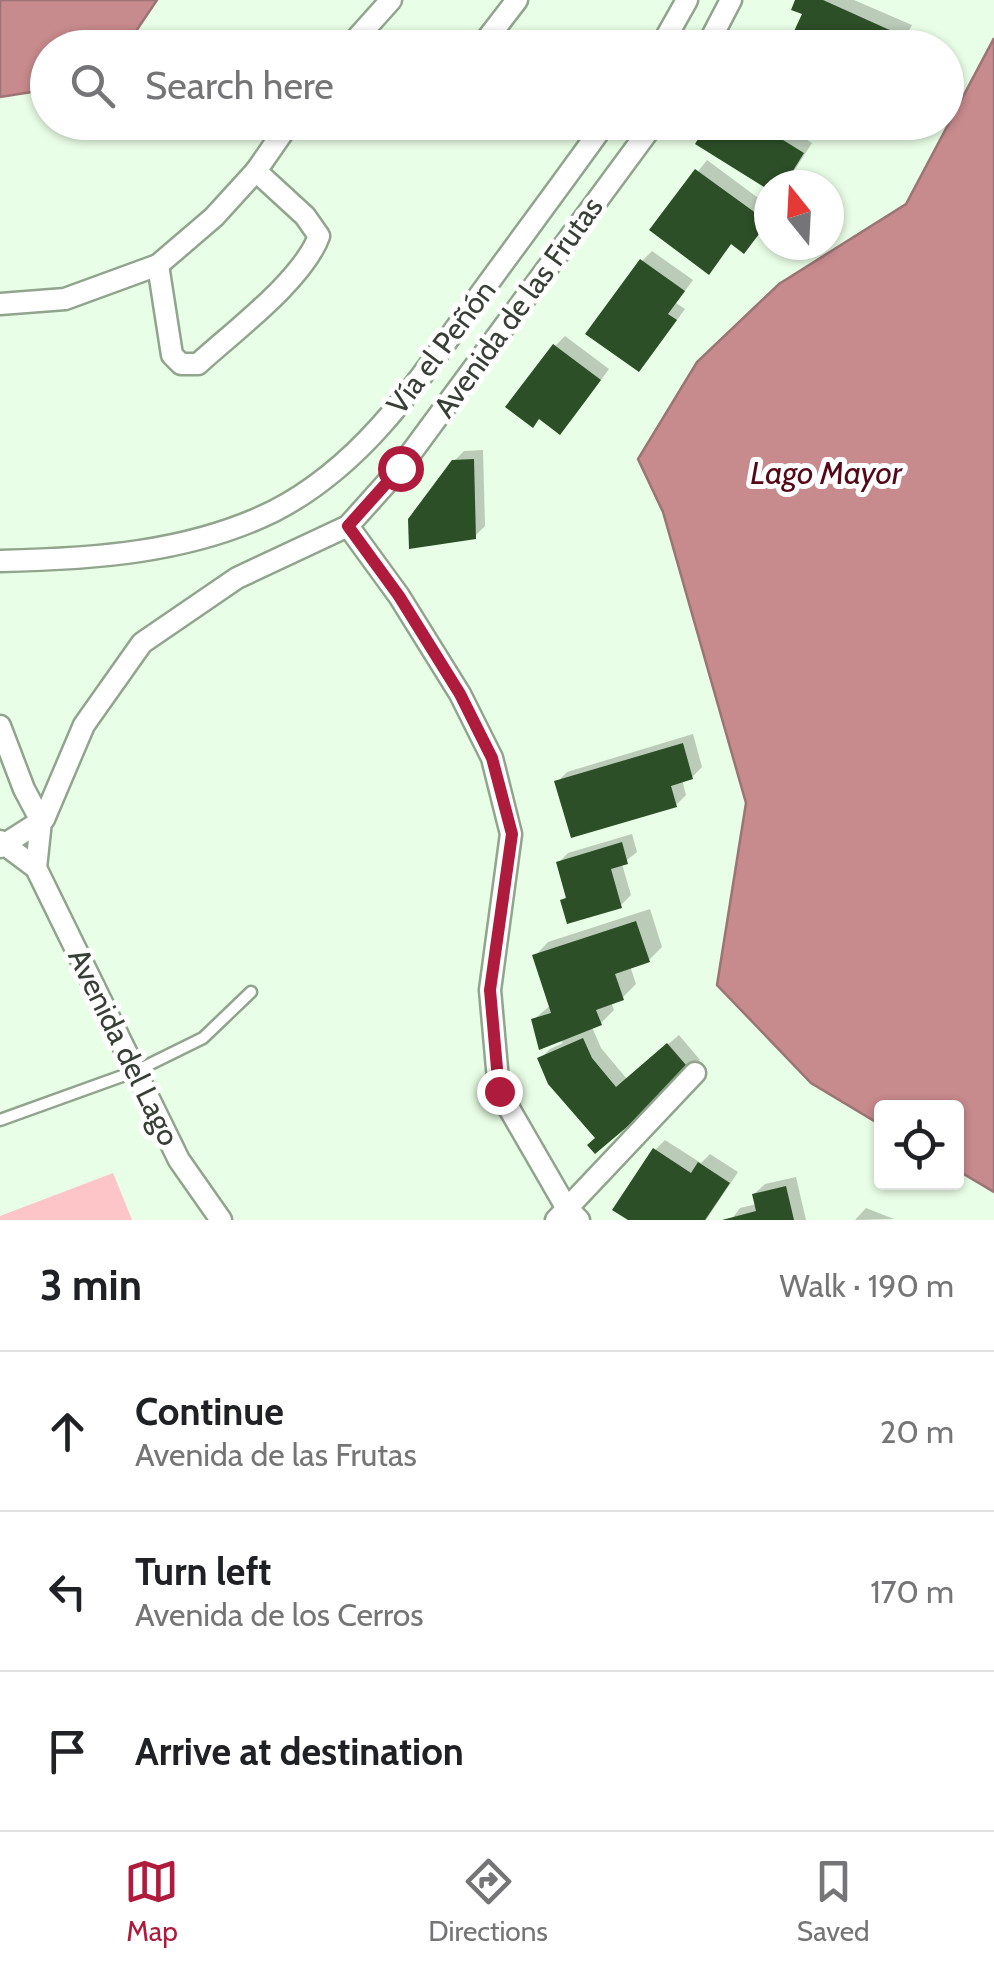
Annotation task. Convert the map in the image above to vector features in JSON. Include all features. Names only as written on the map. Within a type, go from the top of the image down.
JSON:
[{"type":"street","points":[[368,30],[391,0]]},
{"type":"street","points":[[494,30],[517,0]]},
{"type":"street","points":[[673,30],[687,0]]},
{"type":"street","points":[[715,30],[731,0]]},
{"type":"street","points":[[0,304],[65,299],[158,265],[214,218],[278,140]]},
{"type":"street","name":"Vía el Peñón","points":[[0,560],[83,559],[199,540],[274,511],[336,471],[394,414],[593,140]]},
{"type":"street","name":"Avenida de las Frutas","points":[[41,821],[84,724],[142,643],[237,578],[348,526],[400,468],[642,140]]},
{"type":"street","points":[[158,265],[172,355],[181,364],[198,364],[274,296],[314,250],[318,236],[305,216],[256,171]]},
{"type":"street","points":[[348,526],[399,596],[450,678],[492,758],[512,834],[490,990],[499,1091],[567,1216],[694,1073]]},
{"type":"street","points":[[0,726],[41,821],[36,868],[1,845],[41,821]]},
{"type":"street","name":"Avenida del Lago","points":[[36,868],[179,1160],[222,1220]]},
{"type":"lane","points":[[0,1120],[136,1071],[203,1038],[251,992]]},
{"type":"shaded area","points":[[113,1173],[132,1220],[0,1220],[0,1216]]},
{"type":"water","points":[[0,0],[157,0],[137,30],[30,30],[30,92],[0,97]]},
{"type":"water","name":"Lago Mayor","points":[[994,38],[994,1192],[964,1174],[964,1100],[874,1100],[874,1121],[811,1083],[717,985],[746,803],[663,512],[638,459],[697,362],[779,284],[817,260],[844,260],[844,243],[906,204],[940,140],[964,140],[964,95]]},
{"type":"building","points":[[795,0],[823,0],[890,30],[795,30],[802,14],[791,10]]},
{"type":"building","points":[[697,140],[783,140],[804,153],[793,170],[754,170],[754,181],[695,144]]},
{"type":"building","points":[[695,169],[754,212],[754,241],[744,254],[731,244],[709,275],[649,230]]},
{"type":"building","points":[[640,259],[685,291],[668,314],[677,320],[639,372],[585,334]]},
{"type":"building","points":[[553,344],[601,380],[560,435],[539,419],[533,428],[505,407]]},
{"type":"building","points":[[474,459],[476,539],[409,549],[408,519],[452,460]]},
{"type":"building","points":[[683,743],[693,779],[671,786],[677,807],[571,838],[554,781]]},
{"type":"building","points":[[622,842],[628,864],[611,869],[622,908],[567,924],[560,900],[566,898],[556,862]]},
{"type":"building","points":[[636,921],[650,962],[615,974],[624,1000],[596,1010],[602,1025],[539,1050],[531,1019],[551,1013],[532,955]]},
{"type":"building","points":[[583,1038],[592,1058],[616,1087],[667,1043],[692,1072],[595,1154],[587,1145],[595,1138],[548,1084],[537,1058]]},
{"type":"building","points":[[653,1148],[691,1173],[698,1162],[730,1183],[705,1220],[628,1220],[612,1210]]},
{"type":"building","points":[[786,1186],[794,1220],[722,1220],[756,1211],[752,1194]]},
{"type":"route","points":[[400,468],[348,526],[399,596],[460,694],[492,758],[512,834],[490,990],[499,1091]]}]
